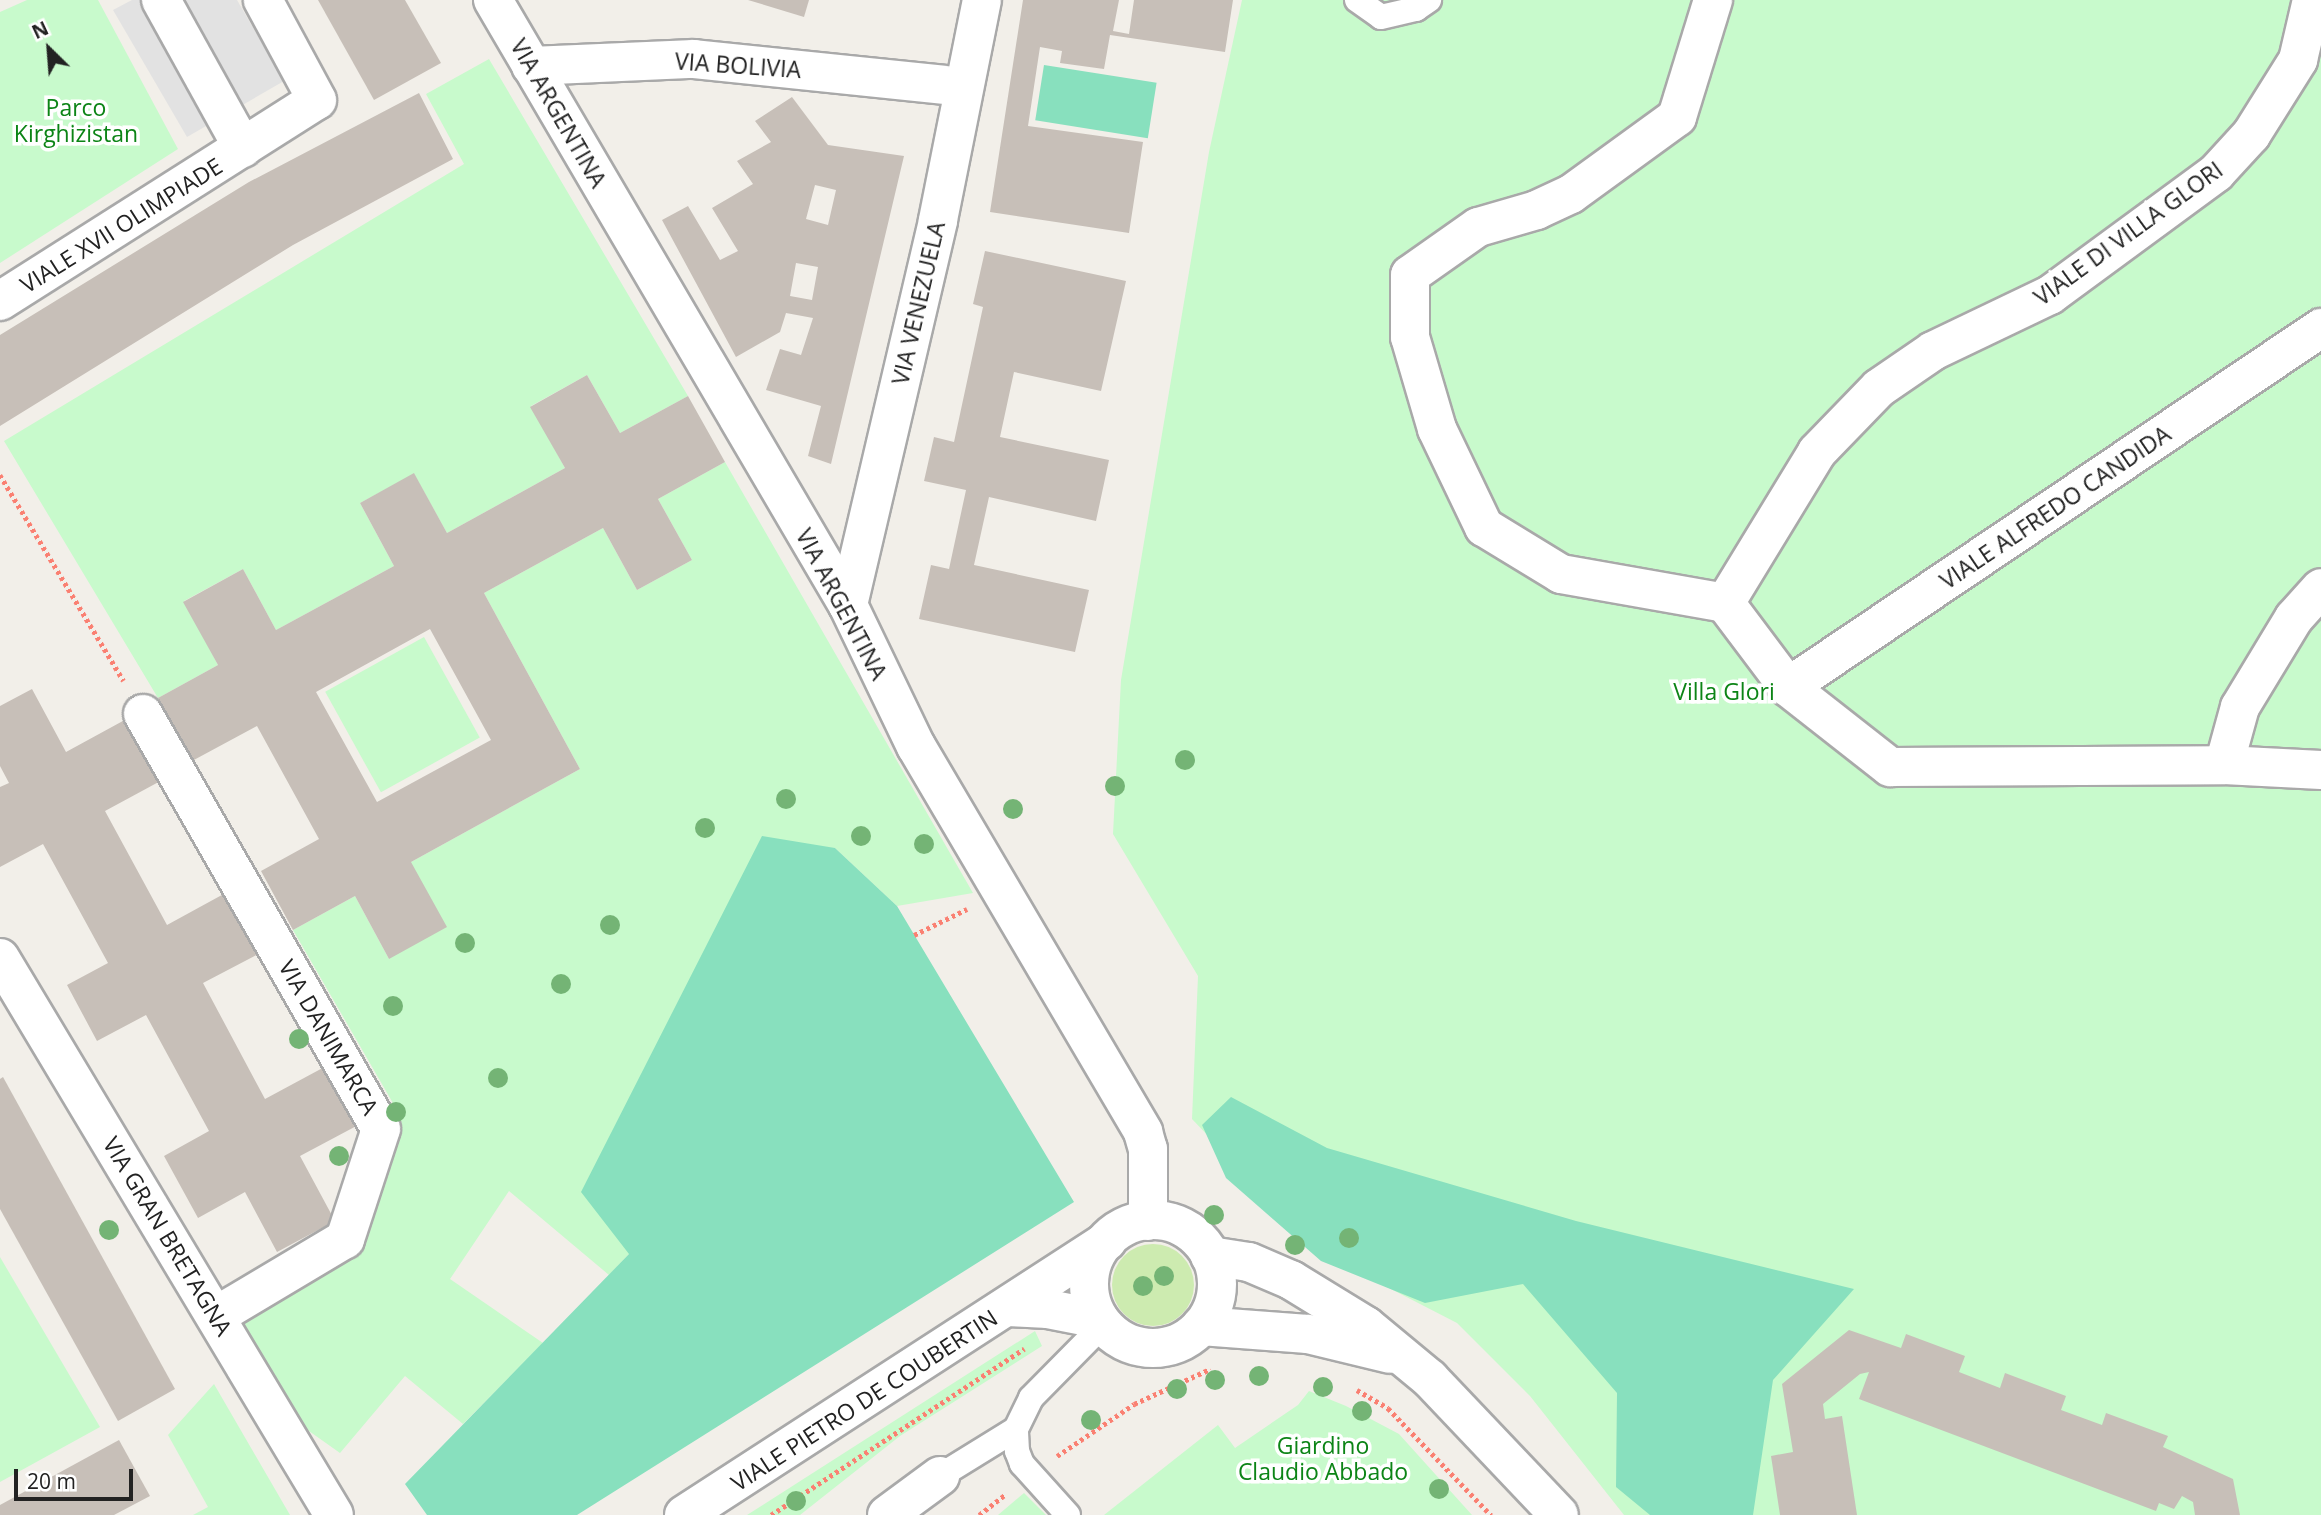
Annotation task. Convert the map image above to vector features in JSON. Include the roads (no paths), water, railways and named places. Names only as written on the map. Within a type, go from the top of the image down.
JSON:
[{"type":"street","name":"VIALE XVII OLIMPIADE","points":[[161,0],[243,148]]},
{"type":"street","name":"VIALE XVII OLIMPIADE","points":[[0,301],[317,100],[263,0]]},
{"type":"street","name":"VIA ARGENTINA","points":[[493,0],[848,605],[916,746],[1143,1132],[1148,1149],[1148,1221]]},
{"type":"street","name":"VIA VENEZUELA","points":[[848,605],[938,220],[982,0]]},
{"type":"street","points":[[1713,0],[1677,117],[1571,194],[1536,210],[1478,227],[1410,275],[1410,337],[1437,429],[1483,527],[1562,575],[1725,603],[1788,687],[1891,767],[2224,765],[2321,770]]},
{"type":"street","name":"VIALE DI VILLA GLORI","points":[[1725,603],[1817,452],[1879,388],[1933,351],[2050,295],[2216,173],[2251,135],[2298,60],[2312,0]]},
{"type":"street","name":"VIA BOLIVIA","points":[[531,66],[694,59],[944,85]]},
{"type":"street","name":"VIALE ALFREDO CANDIDA","points":[[1788,687],[2321,328]]},
{"type":"street","points":[[2224,765],[2240,707],[2294,618],[2321,588]]},
{"type":"street","name":"VIA DANIMARCA","points":[[144,714],[381,1129],[345,1240],[216,1316]]},
{"type":"street","name":"VIA GRAN BRETAGNA","points":[[0,958],[334,1515]]},
{"type":"street","points":[[1148,1221],[1186,1229],[1204,1245],[1214,1267],[1216,1292],[1209,1314],[1194,1334],[1170,1346],[1147,1348],[1128,1342],[1101,1322],[1091,1300],[1089,1279],[1095,1258],[1107,1241],[1125,1227],[1148,1221]]},
{"type":"street","name":"VIALE PIETRO DE COUBERTIN","points":[[684,1515],[1107,1241]]},
{"type":"street","points":[[1210,1256],[1249,1262],[1291,1280],[1340,1308],[1405,1358],[1461,1409],[1559,1515]]},
{"type":"street","name":"VIALE PIETRO DE COUBERTIN","points":[[1008,1307],[1048,1309],[1101,1322]]},
{"type":"street","points":[[1201,1326],[1308,1334],[1405,1358]]},
{"type":"street","points":[[887,1515],[940,1476]]},
{"type":"lane","points":[[1357,0],[1381,17],[1416,9],[1429,0]]},
{"type":"lane","points":[[940,1476],[1016,1429],[1031,1398],[1101,1322]]},
{"type":"lane","points":[[1016,1429],[1020,1459],[1068,1515]]},
{"type":"park label","name":"Parco Kirghizistan","points":[[76,120]]},
{"type":"park label","name":"Villa Glori","points":[[1724,691]]},
{"type":"park label","name":"Giardino Claudio Abbado","points":[[1323,1458]]}]
